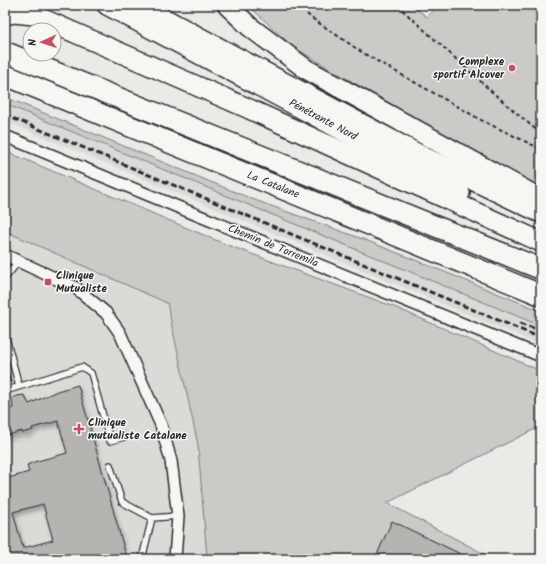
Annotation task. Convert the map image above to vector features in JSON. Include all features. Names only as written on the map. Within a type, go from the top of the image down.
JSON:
[{"type":"highway","name":"Pénétrante Nord","points":[[107,5],[480,204],[541,230]]},
{"type":"highway","name":"Pénétrante Nord","points":[[139,5],[418,154],[541,213]]},
{"type":"highway","points":[[227,5],[250,27],[306,69],[541,199]]},
{"type":"highway","points":[[5,15],[14,13],[34,15],[245,107],[541,242]]},
{"type":"highway","points":[[5,52],[541,269]]},
{"type":"highway","name":"La Catalane","points":[[5,75],[541,295]]},
{"type":"street","name":"Chemin de Torremila","points":[[5,136],[541,356]]},
{"type":"street","points":[[5,254],[76,288],[106,313],[120,333],[161,425],[171,461],[178,516],[175,559]]},
{"type":"lane","points":[[5,278],[19,261]]},
{"type":"lane","points":[[5,334],[19,386]]},
{"type":"lane","points":[[5,374],[7,390],[82,367],[91,373],[110,441],[124,437]]},
{"type":"lane","points":[[110,464],[122,502],[152,518],[178,516]]},
{"type":"lane","points":[[142,559],[152,518]]},
{"type":"path","points":[[296,5],[313,19],[363,53],[483,121],[541,149]]},
{"type":"path","points":[[397,5],[491,91],[541,134]]},
{"type":"shaded area","points":[[248,5],[411,5],[427,17],[438,5],[541,5],[541,189],[404,112],[293,47]]},
{"type":"shaded area","points":[[5,97],[252,199],[368,241],[541,311],[541,326],[5,104]]},
{"type":"shaded area","points":[[5,104],[541,326],[541,345],[5,121]]},
{"type":"shaded area","points":[[5,151],[225,244],[392,306],[541,371],[541,426],[387,503],[494,559],[207,559],[198,445],[167,303],[5,231]]},
{"type":"shaded area","name":"Clinique mutualiste Catalane","points":[[5,231],[167,303],[198,445],[207,559],[5,559]]},
{"type":"building","points":[[78,385],[127,559],[5,559],[5,479],[29,472],[27,465],[34,462],[67,453],[58,421],[32,428],[33,430],[22,433],[22,431],[5,436],[5,409],[13,408],[12,398],[17,396],[24,395],[29,404],[57,391]],"holes":[[[43,504],[53,540],[23,548],[13,512]]]},
{"type":"building","points":[[392,521],[471,559],[375,559]]},
{"type":"railway","points":[[5,115],[541,338]]},
{"type":"railway","points":[[520,323],[541,331]]},
{"type":"place","name":"Complexe sportif Alcover","points":[[512,68]]},
{"type":"place","name":"Clinique Mutualiste","points":[[48,282]]},
{"type":"place","name":"Clinique mutualiste Catalane","points":[[79,429]]}]
